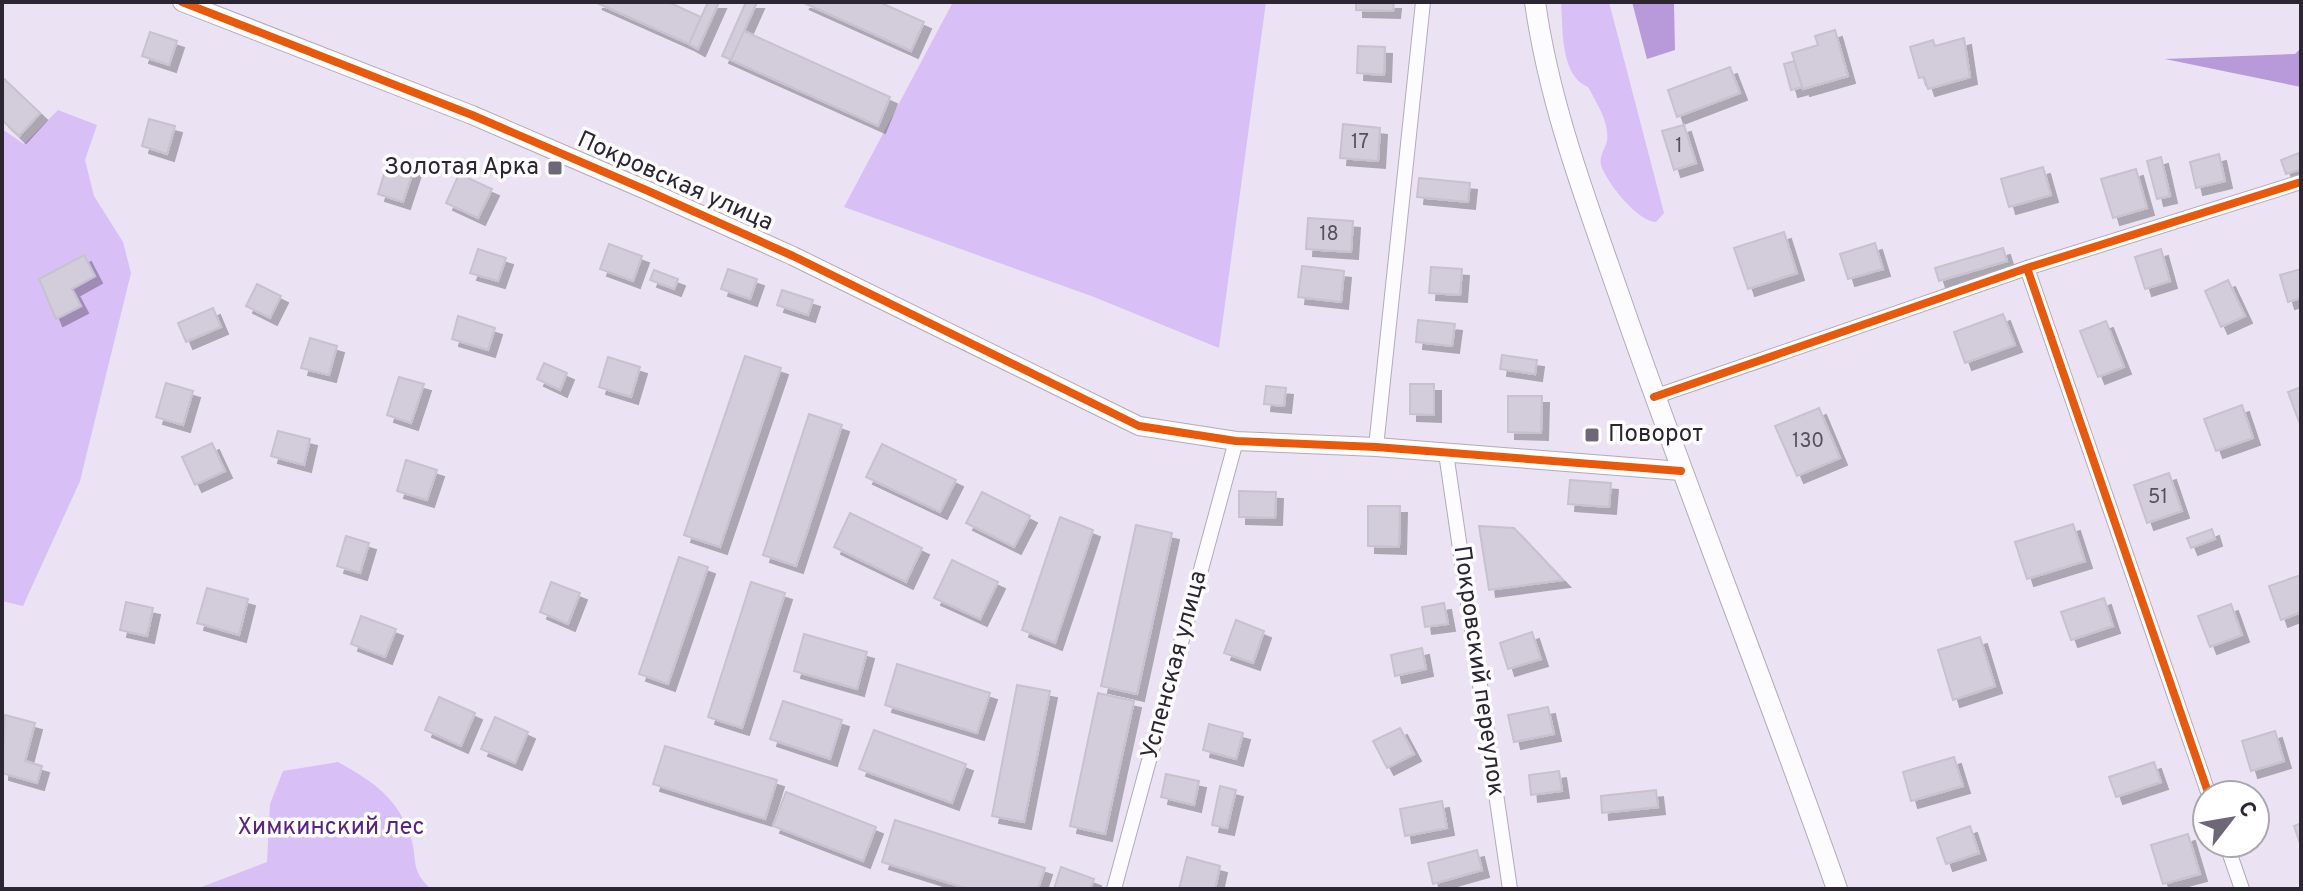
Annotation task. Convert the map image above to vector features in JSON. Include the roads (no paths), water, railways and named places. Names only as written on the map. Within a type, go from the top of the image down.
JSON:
[{"type":"main road","points":[[1535,2],[1542,50],[1562,130],[1654,397],[1771,698],[1837,889]]},
{"type":"street","name":"Покровская улица","points":[[182,2],[472,115],[631,184],[793,256],[1139,426],[1236,441],[1376,447],[1681,471]]},
{"type":"street","points":[[1376,447],[1423,2]]},
{"type":"street","points":[[1654,397],[2027,268],[2301,182]]},
{"type":"street","points":[[2027,268],[2203,779]]},
{"type":"street","name":"Успенская улица","points":[[1114,889],[1236,441]]},
{"type":"street","name":"Покровский переулок","points":[[1446,453],[1510,889]]},
{"type":"street","points":[[2232,859],[2242,889]]},
{"type":"place","name":"Золотая Арка","points":[[555,168]]},
{"type":"place","name":"Поворот","points":[[1592,435]]},
{"type":"park label","name":"Химкинский лес","points":[[331,828]]}]
